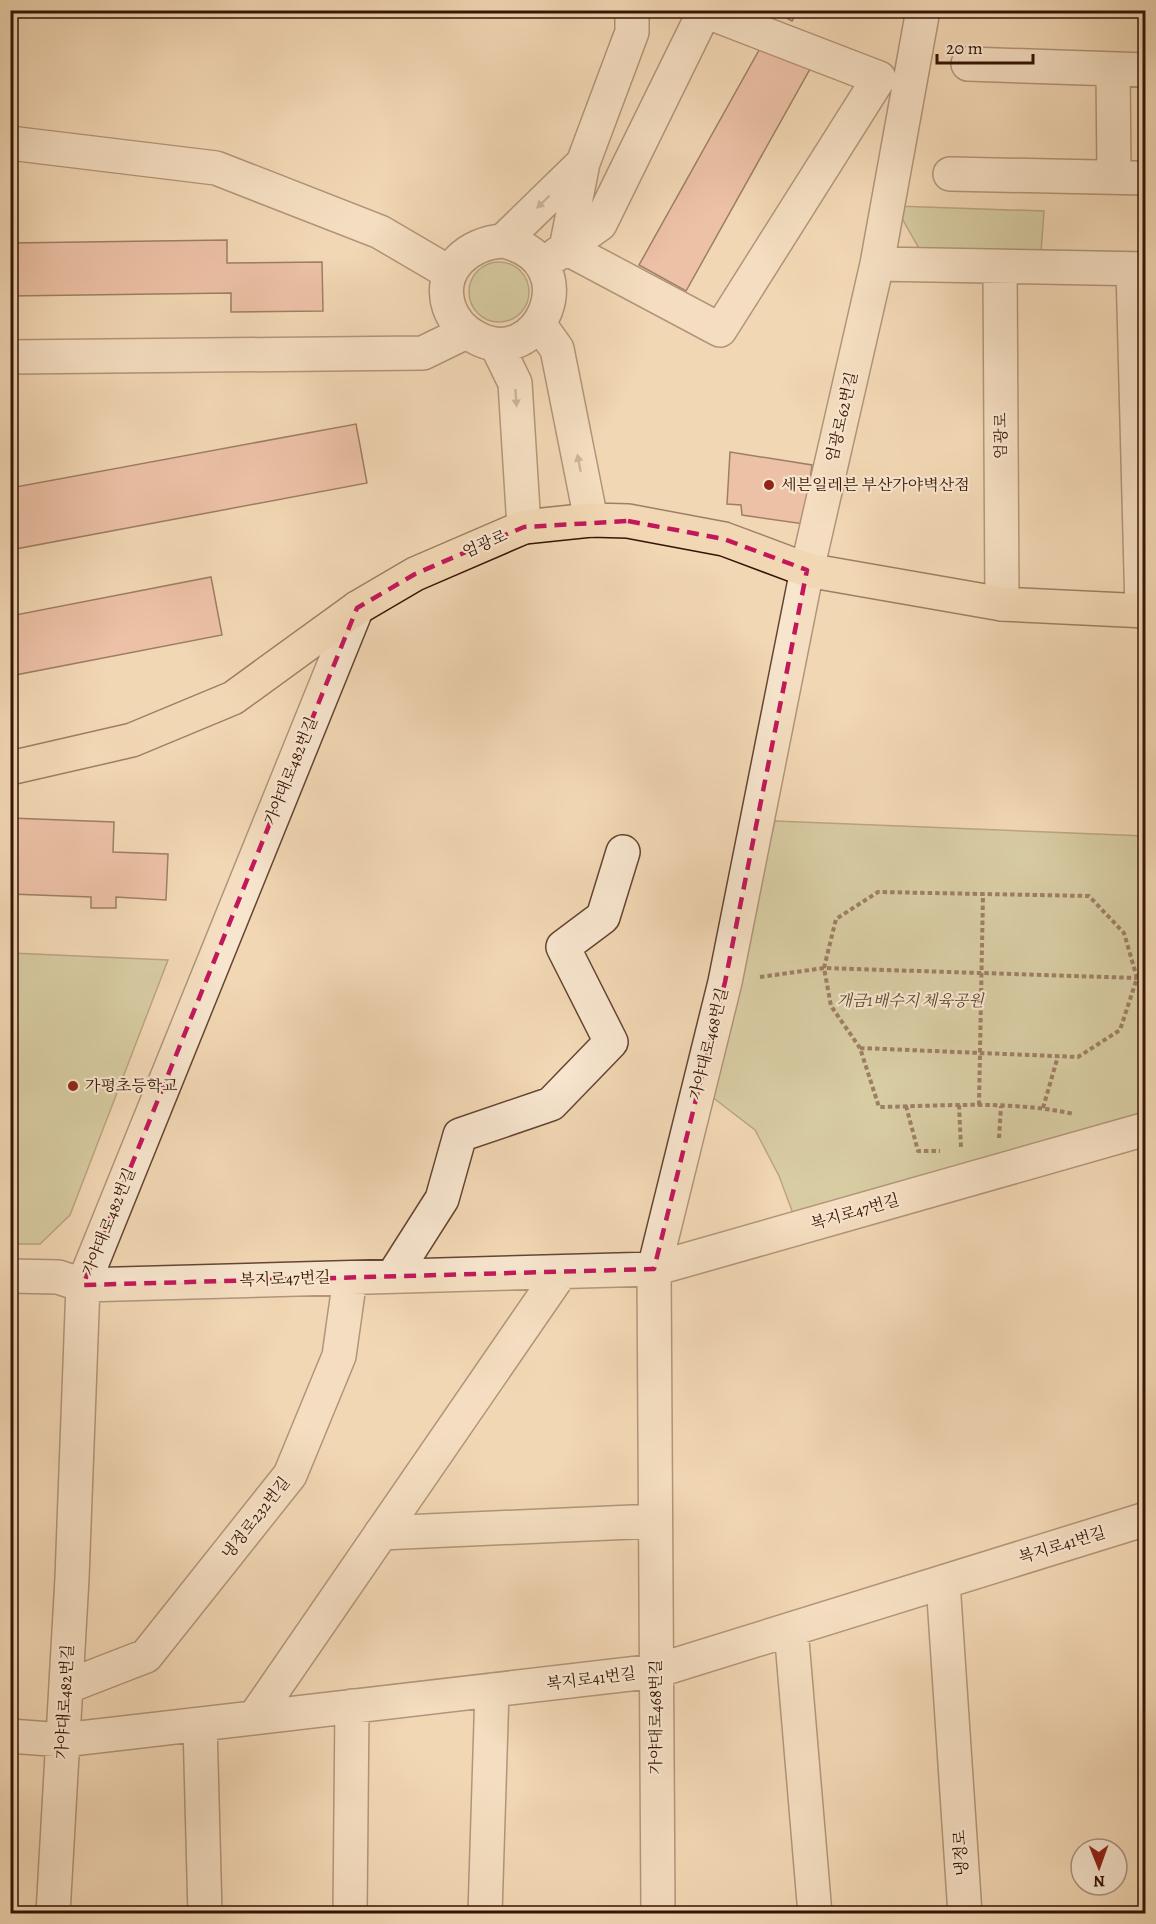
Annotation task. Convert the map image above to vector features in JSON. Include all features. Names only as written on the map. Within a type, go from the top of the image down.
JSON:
[{"type":"main road","name":"엄광로","points":[[10,768],[132,740],[233,698],[357,608],[415,574],[524,527],[591,520],[628,521],[724,539],[807,570],[1002,604],[1144,611]]},
{"type":"street","points":[[554,256],[600,224],[705,11],[879,78],[720,330],[554,256],[532,253],[519,244],[503,241],[487,242],[472,248],[459,259],[450,273],[447,289],[448,305],[455,320],[466,332],[480,340],[496,344],[512,342],[527,335],[539,324],[547,309],[551,294],[549,279],[554,256],[583,163],[632,32],[632,10]]},
{"type":"street","name":"엄광로62번길","points":[[807,570],[877,264],[922,10]]},
{"type":"street","points":[[968,64],[1146,70]]},
{"type":"street","points":[[950,174],[1130,178],[1113,69]]},
{"type":"street","points":[[10,143],[216,168],[380,232],[450,273]]},
{"type":"street","points":[[503,241],[583,163]]},
{"type":"street","points":[[877,264],[1139,269]]},
{"type":"street","name":"엄광로","points":[[1000,267],[1002,604]]},
{"type":"street","name":"엄광로","points":[[1139,269],[1144,611]]},
{"type":"street","points":[[539,324],[557,349],[591,520]]},
{"type":"street","points":[[10,357],[423,353],[466,332]]},
{"type":"street","points":[[496,344],[515,383],[524,527]]},
{"type":"street","name":"가야대로468번길","points":[[658,1914],[654,1269],[725,982],[807,570]]},
{"type":"street","name":"가야대로482번길","points":[[53,1914],[66,1688],[83,1285],[357,608]]},
{"type":"street","points":[[393,1276],[442,1199],[460,1135],[551,1104],[610,1042],[563,947],[603,917],[622,852]]},
{"type":"street","name":"복지로47번길","points":[[10,1276],[58,1277],[83,1285],[654,1269],[1146,1129]]},
{"type":"street","points":[[254,1718],[561,1272]]},
{"type":"street","name":"냉정로232번길","points":[[66,1688],[146,1656],[290,1475],[339,1356],[350,1278]]},
{"type":"street","name":"복지로41번길","points":[[10,1736],[63,1740],[656,1671],[1146,1519]]},
{"type":"street","points":[[389,1522],[655,1521]]},
{"type":"street","name":"냉정로","points":[[943,1582],[965,1914]]},
{"type":"street","points":[[791,1629],[815,1914]]},
{"type":"street","points":[[485,1914],[492,1690]]},
{"type":"street","points":[[350,1914],[352,1707]]},
{"type":"street","points":[[200,1724],[205,1914]]},
{"type":"path","points":[[860,1048],[1077,1057],[1120,1030],[1137,978],[1124,933],[1089,896],[878,892],[836,919],[824,968],[831,1006],[860,1048],[879,1107],[959,1105],[1043,1107],[1088,1117],[1111,1139]]},
{"type":"path","points":[[979,1105],[983,894]]},
{"type":"path","points":[[725,982],[824,968],[1137,978]]},
{"type":"path","points":[[1043,1107],[1058,1056]]},
{"type":"path","points":[[959,1105],[961,1152]]},
{"type":"path","points":[[906,1106],[918,1151],[950,1151]]},
{"type":"highlighted area","points":[[628,521],[724,539],[807,570],[725,982],[654,1269],[83,1285],[357,608],[415,574],[524,527]]},
{"type":"green space","points":[[895,206],[1044,211],[1041,252],[920,250]]},
{"type":"green space","points":[[499,262],[516,267],[524,275],[529,292],[524,309],[516,317],[499,322],[482,317],[474,309],[469,292],[474,275],[482,267]]},
{"type":"green space","name":"개금1배수지 체육공원","points":[[775,821],[1145,836],[1145,1116],[794,1216],[779,1176],[755,1130],[707,1093]]},
{"type":"green space","points":[[11,953],[168,960],[70,1215],[40,1244],[11,1244]]},
{"type":"building","points":[[772,10],[798,10],[792,21]]},
{"type":"building","points":[[763,43],[810,69],[686,291],[639,265]]},
{"type":"building","points":[[227,240],[227,263],[322,262],[323,311],[231,312],[231,293],[10,296],[10,243]]},
{"type":"building","points":[[356,424],[367,483],[10,550],[10,488]]},
{"type":"building","name":"세븐일레븐 부산가야벽산점","points":[[730,452],[812,465],[804,524],[742,515],[741,505],[727,504]]},
{"type":"building","points":[[211,577],[222,635],[10,676],[10,616]]},
{"type":"building","points":[[10,818],[114,822],[113,852],[168,854],[166,900],[116,897],[116,908],[91,908],[91,897],[10,894]]},
{"type":"place","name":"세븐일레븐 부산가야벽산점","points":[[769,485]]},
{"type":"place","name":"가평초등학교","points":[[73,1086]]}]
